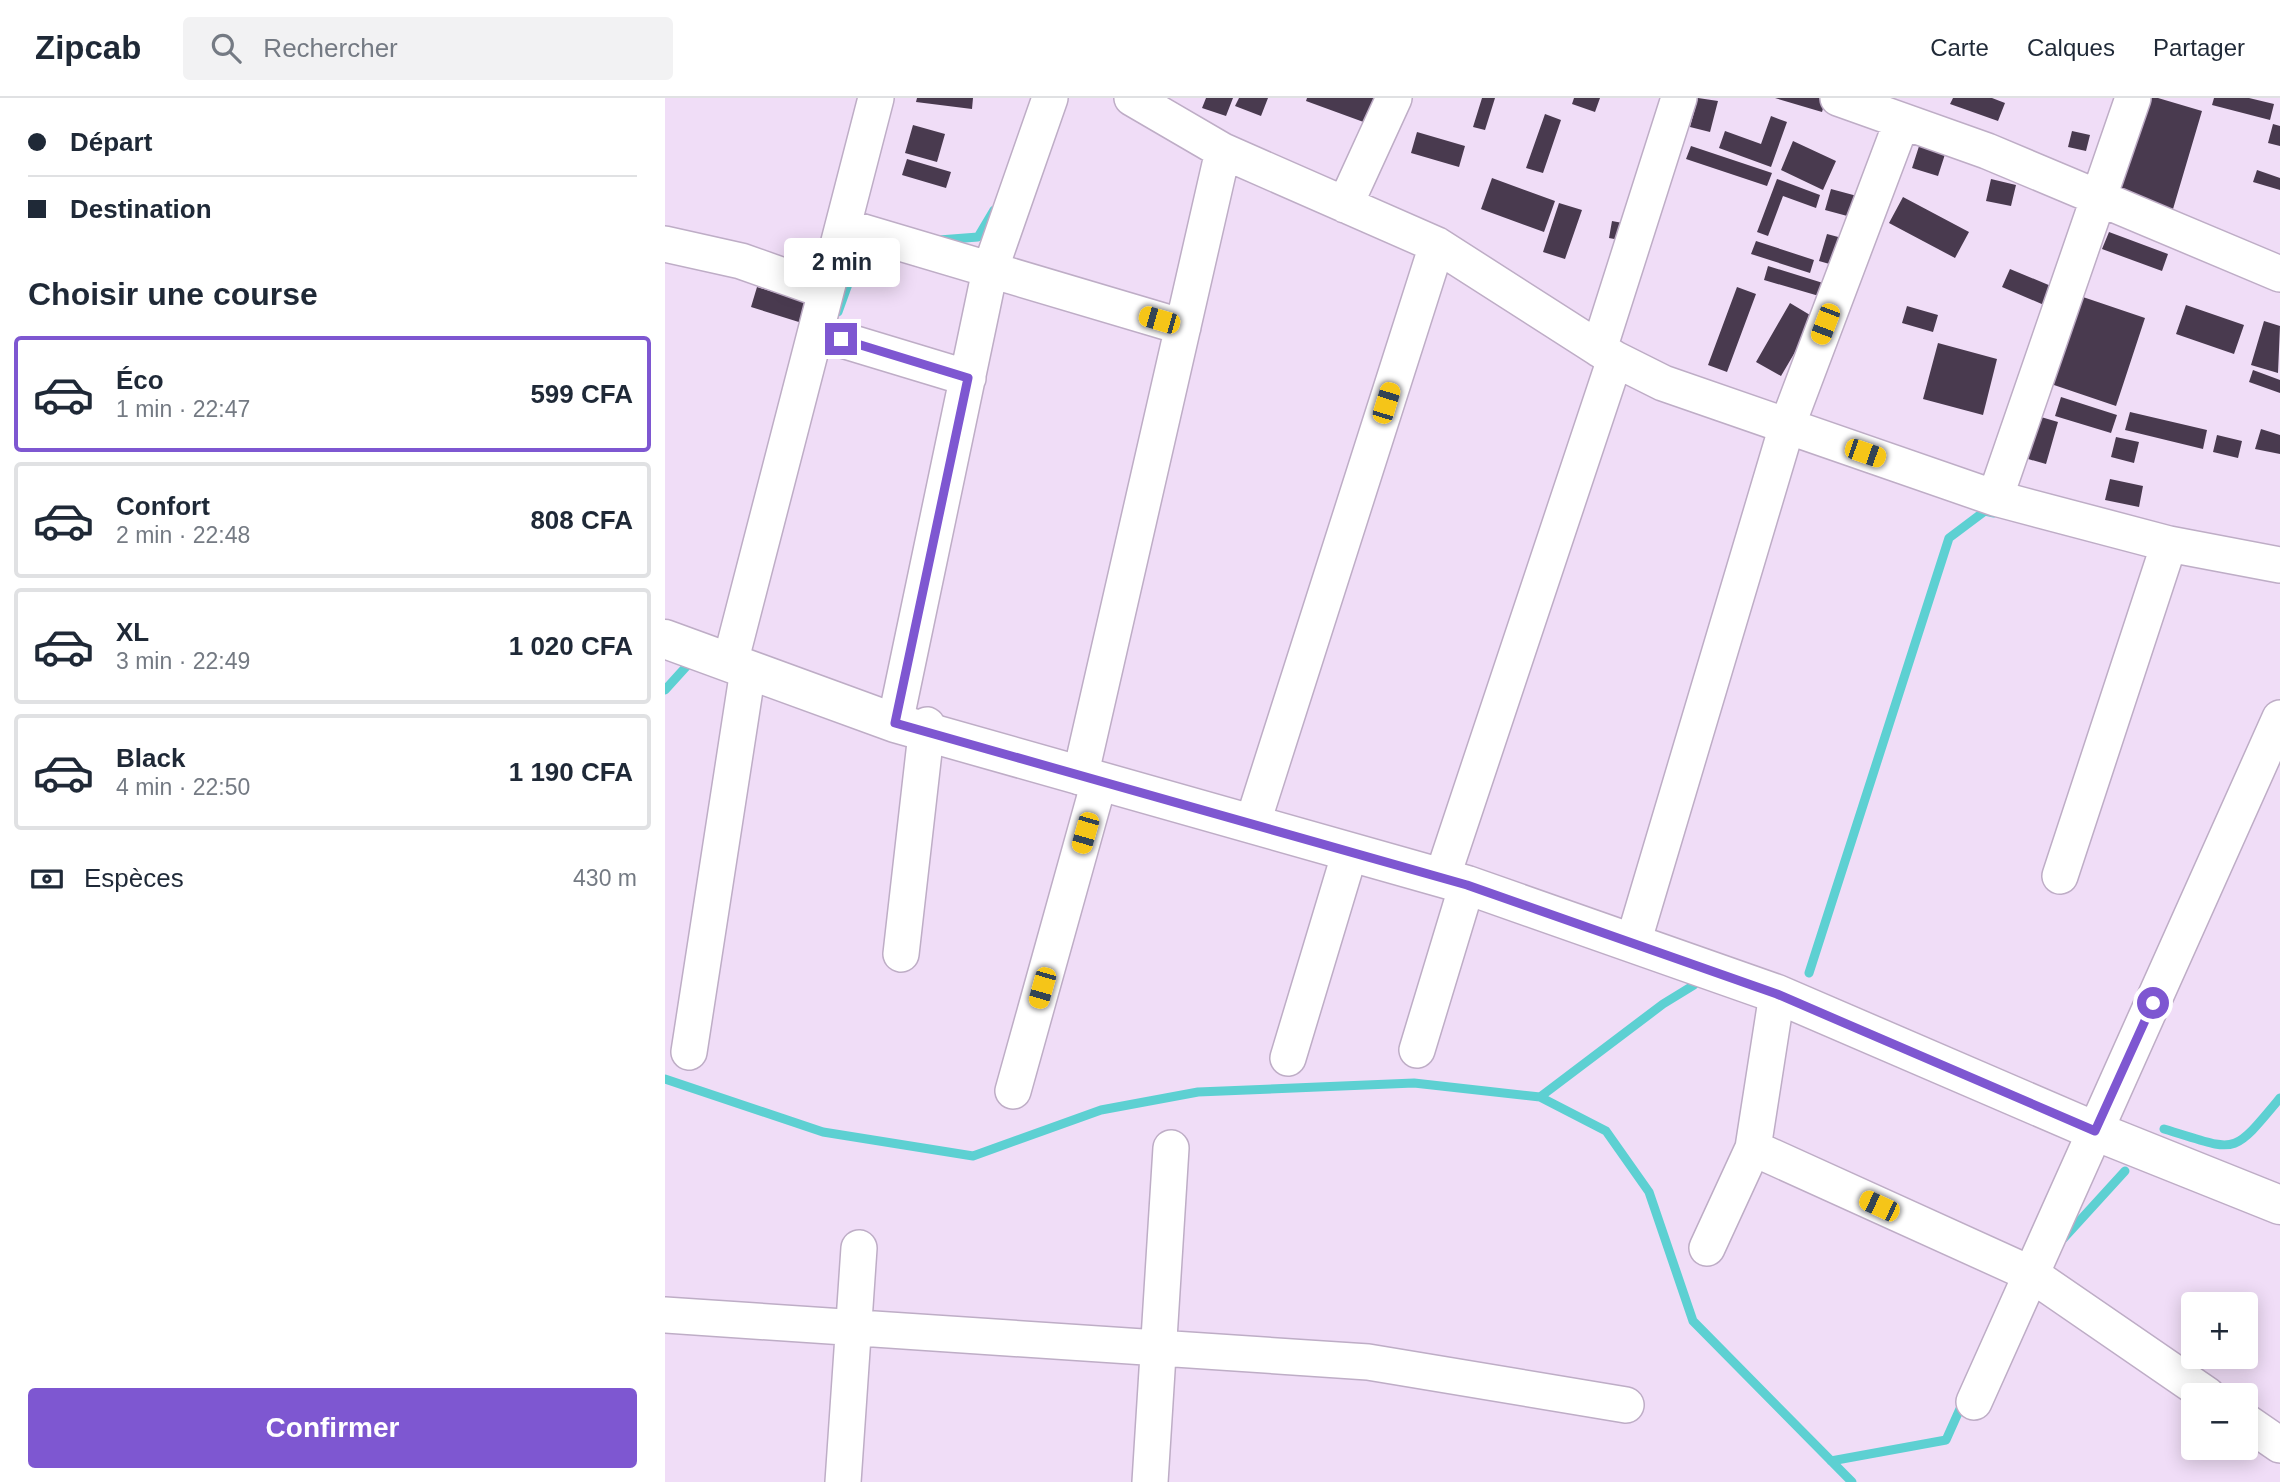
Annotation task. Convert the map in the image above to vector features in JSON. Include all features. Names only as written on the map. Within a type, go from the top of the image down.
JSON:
[{"type":"street","points":[[689,1052],[739,667],[816,332],[876,98]]},
{"type":"street","points":[[901,954],[916,727],[968,378],[990,270],[1050,98]]},
{"type":"street","points":[[1132,98],[1223,151],[1437,245],[1607,354],[1663,383],[1995,498],[2169,544],[2280,565]]},
{"type":"street","points":[[1345,205],[1394,98]]},
{"type":"street","points":[[1417,1050],[1455,882],[1679,98]]},
{"type":"street","points":[[1837,98],[1987,150],[2280,274]]},
{"type":"street","points":[[1995,498],[2133,98]]},
{"type":"street","points":[[1633,943],[1787,426],[1902,121]]},
{"type":"street","points":[[1013,1091],[1089,779],[1183,327],[1223,151]]},
{"type":"street","points":[[843,226],[1183,327]]},
{"type":"street","points":[[665,244],[741,261],[826,291]]},
{"type":"street","points":[[1252,825],[1437,245]]},
{"type":"street","points":[[816,332],[968,378]]},
{"type":"street","points":[[2060,876],[2169,544]]},
{"type":"street","points":[[665,639],[916,727],[1089,779],[1455,882],[1633,943],[1777,994],[2095,1131],[2280,1205]]},
{"type":"street","points":[[1974,1402],[2280,718]]},
{"type":"street","points":[[1288,1058],[1350,852]]},
{"type":"street","points":[[1707,1248],[1753,1148],[1777,994]]},
{"type":"street","points":[[1150,1482],[1171,1148]]},
{"type":"street","points":[[1753,1148],[2031,1274],[2190,1383]]},
{"type":"street","points":[[843,1482],[859,1248]]},
{"type":"street","points":[[665,1315],[1368,1362],[1626,1405]]},
{"type":"street","points":[[2258,1430],[2280,1445]]},
{"type":"building","points":[[917,98],[973,98],[972,109],[916,102]]},
{"type":"building","points":[[1206,98],[1233,98],[1226,116],[1202,108]]},
{"type":"building","points":[[1239,98],[1268,98],[1261,116],[1235,106]]},
{"type":"building","points":[[1307,98],[1378,98],[1369,124],[1306,101]]},
{"type":"building","points":[[1482,98],[1495,98],[1485,130],[1473,127]]},
{"type":"building","points":[[1574,98],[1600,98],[1595,112],[1572,104]]},
{"type":"building","points":[[1698,98],[1718,101],[1710,132],[1690,127]]},
{"type":"building","points":[[1775,98],[1826,98],[1822,112]]},
{"type":"building","points":[[1953,98],[1992,98],[2005,103],[1998,121],[1950,104]]},
{"type":"building","points":[[2141,98],[2158,98],[2202,111],[2173,209],[2113,191]]},
{"type":"building","points":[[2214,98],[2249,98],[2274,104],[2270,120],[2212,105]]},
{"type":"building","points":[[1545,114],[1561,120],[1543,173],[1526,168]]},
{"type":"building","points":[[1771,116],[1787,122],[1771,167],[1719,148],[1725,131],[1761,144]]},
{"type":"building","points":[[2273,124],[2280,126],[2280,146],[2268,143]]},
{"type":"building","points":[[913,125],[945,134],[937,162],[905,153]]},
{"type":"building","points":[[2072,131],[2090,135],[2086,151],[2068,147]]},
{"type":"building","points":[[1417,132],[1465,146],[1459,167],[1411,153]]},
{"type":"building","points":[[1921,140],[1947,148],[1938,176],[1912,168]]},
{"type":"building","points":[[1793,141],[1836,161],[1823,190],[1781,170]]},
{"type":"building","points":[[1691,146],[1772,173],[1767,186],[1686,159]]},
{"type":"building","points":[[907,159],[951,172],[946,188],[902,175]]},
{"type":"building","points":[[2257,170],[2280,178],[2280,190],[2253,182]]},
{"type":"building","points":[[1492,178],[1555,201],[1544,232],[1481,209]]},
{"type":"building","points":[[1777,179],[1820,195],[1816,208],[1783,196],[1768,236],[1757,232]]},
{"type":"building","points":[[1991,179],[2016,185],[2011,206],[1986,201]]},
{"type":"building","points":[[1831,189],[1857,196],[1851,217],[1825,210]]},
{"type":"building","points":[[1903,197],[1969,232],[1955,258],[1889,223]]},
{"type":"building","points":[[1559,203],[1582,210],[1565,259],[1543,252]]},
{"type":"building","points":[[1612,221],[1628,224],[1625,241],[1609,238]]},
{"type":"building","points":[[2109,232],[2168,254],[2162,271],[2102,249]]},
{"type":"building","points":[[1827,234],[1842,238],[1833,265],[1819,261]]},
{"type":"building","points":[[1756,241],[1814,260],[1810,273],[1751,254]]},
{"type":"building","points":[[1768,266],[1823,283],[1819,296],[1764,280]]},
{"type":"building","points":[[2010,269],[2051,286],[2044,305],[2002,287]]},
{"type":"building","points":[[757,287],[808,303],[802,323],[751,307]]},
{"type":"building","points":[[1737,287],[1756,294],[1727,372],[1708,365]]},
{"type":"building","points":[[2080,296],[2145,318],[2116,406],[2051,384]]},
{"type":"building","points":[[1790,303],[1815,318],[1781,376],[1756,362]]},
{"type":"building","points":[[2186,305],[2244,325],[2234,354],[2176,334]]},
{"type":"building","points":[[1907,306],[1938,315],[1933,332],[1902,323]]},
{"type":"building","points":[[2264,321],[2280,326],[2278,373],[2251,365]]},
{"type":"building","points":[[1938,343],[1997,359],[1983,415],[1923,399]]},
{"type":"building","points":[[2253,370],[2280,380],[2280,393],[2249,382]]},
{"type":"building","points":[[2061,397],[2117,415],[2111,433],[2055,416]]},
{"type":"building","points":[[2130,412],[2207,430],[2203,449],[2125,430]]},
{"type":"building","points":[[2041,417],[2058,422],[2046,464],[2028,459]]},
{"type":"building","points":[[2261,429],[2280,435],[2280,454],[2255,449]]},
{"type":"building","points":[[2217,435],[2242,441],[2238,458],[2213,452]]},
{"type":"building","points":[[2116,437],[2139,442],[2134,463],[2111,457]]},
{"type":"building","points":[[2110,479],[2143,486],[2139,507],[2105,500]]},
{"type":"waterway","points":[[939,240],[978,237],[994,210]]},
{"type":"waterway","points":[[838,312],[861,248],[870,247]]},
{"type":"waterway","points":[[1809,973],[1949,538],[1985,511],[1994,513]]},
{"type":"waterway","points":[[665,690],[694,658]]},
{"type":"waterway","points":[[1540,1097],[1663,1004],[1694,985]]},
{"type":"waterway","points":[[665,1079],[823,1132],[973,1156],[1101,1110],[1198,1092],[1414,1083],[1540,1097],[1606,1131],[1649,1192],[1693,1321],[1852,1482]]},
{"type":"waterway","points":[[2164,1129],[2206,1142],[2231,1144],[2251,1131],[2280,1098]]},
{"type":"waterway","points":[[2063,1239],[2125,1171]]},
{"type":"waterway","points":[[1831,1461],[1946,1440],[1963,1402]]},
{"type":"route","points":[[841,339],[968,378],[895,723],[1467,885],[1777,994],[2095,1131],[2153,1003]]}]
